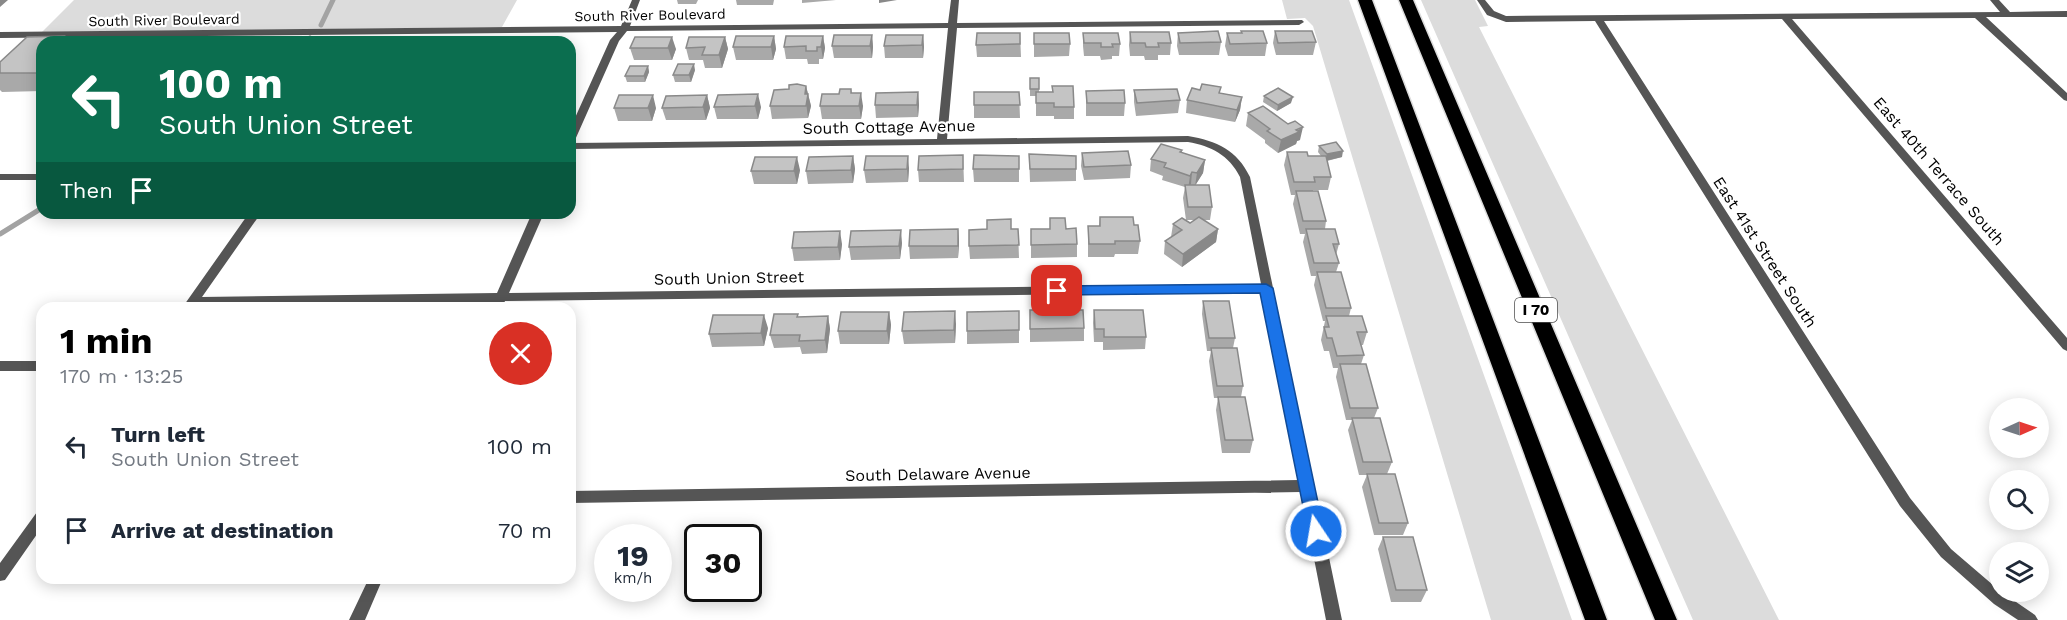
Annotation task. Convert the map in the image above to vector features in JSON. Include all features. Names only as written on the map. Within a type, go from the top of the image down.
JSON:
[{"type":"highway","points":[[1365,0],[1596,620]]},
{"type":"highway","name":"I 70","points":[[1406,0],[1666,620]]},
{"type":"street","points":[[576,127],[615,40],[624,29],[636,0]]},
{"type":"street","points":[[942,142],[955,0]]},
{"type":"street","points":[[1481,0],[1487,12],[1495,17],[1598,19],[2067,14]]},
{"type":"street","points":[[1994,0],[2007,14]]},
{"type":"street","points":[[1978,15],[2067,98]]},
{"type":"street","name":"East 40th Terrace South","points":[[1786,18],[2067,346]]},
{"type":"street","name":"East 41st Street South","points":[[1598,19],[1905,502],[1946,553],[1999,600],[2030,620]]},
{"type":"street","name":"South River Boulevard","points":[[0,35],[1299,22]]},
{"type":"street","points":[[380,36],[383,32]]},
{"type":"street","name":"South Cottage Avenue","points":[[576,146],[1188,139],[1209,143],[1225,150],[1235,158],[1245,177],[1266,288]]},
{"type":"street","points":[[0,177],[36,177]]},
{"type":"street","points":[[191,302],[251,219]]},
{"type":"street","points":[[498,302],[535,219]]},
{"type":"street","points":[[1266,288],[1334,620]]},
{"type":"street","name":"South Union Street","points":[[498,302],[1266,288]]},
{"type":"street","points":[[0,366],[36,366]]},
{"type":"street","name":"South Delaware Avenue","points":[[576,497],[1307,486]]},
{"type":"street","points":[[0,575],[36,524]]},
{"type":"street","points":[[357,620],[372,584]]},
{"type":"shaded area","points":[[74,0],[517,0],[502,27],[42,32]]},
{"type":"shaded area","points":[[1282,0],[1349,0],[1572,620],[1491,620],[1313,26],[1305,18],[1287,19]]},
{"type":"shaded area","points":[[1421,0],[1475,0],[1488,26],[1479,27],[1779,620],[1693,620]]},
{"type":"building","points":[[1218,31],[1221,42],[1180,43],[1178,33]]},
{"type":"building","points":[[1241,31],[1263,31],[1267,43],[1230,44],[1227,33],[1242,33]]},
{"type":"building","points":[[1275,31],[1312,31],[1316,42],[1278,43]]},
{"type":"building","points":[[1130,32],[1169,32],[1171,43],[1158,43],[1159,47],[1146,47],[1145,43],[1131,43]]},
{"type":"building","points":[[977,33],[1020,33],[1020,44],[976,45]]},
{"type":"building","points":[[1034,33],[1069,33],[1070,44],[1034,44]]},
{"type":"building","points":[[1083,33],[1118,33],[1120,44],[1112,44],[1113,47],[1101,47],[1101,43],[1084,43]]},
{"type":"building","points":[[834,35],[872,35],[870,46],[832,46]]},
{"type":"building","points":[[886,35],[923,35],[922,45],[884,46]]},
{"type":"building","points":[[736,36],[774,36],[771,47],[733,47]]},
{"type":"building","points":[[786,36],[823,36],[821,47],[817,47],[817,51],[806,51],[806,46],[784,47]]},
{"type":"building","points":[[27,37],[36,37],[36,73],[0,73],[0,62]]},
{"type":"building","points":[[635,37],[672,37],[668,48],[630,48]]},
{"type":"building","points":[[689,37],[725,37],[719,55],[702,55],[705,47],[686,48]]},
{"type":"building","points":[[678,64],[694,64],[689,75],[673,75]]},
{"type":"building","points":[[630,66],[648,66],[644,76],[625,76]]},
{"type":"building","points":[[1030,78],[1039,78],[1039,89],[1030,89]]},
{"type":"building","points":[[1202,84],[1221,87],[1219,93],[1242,97],[1237,110],[1187,100],[1192,88],[1200,90]]},
{"type":"building","points":[[789,85],[806,86],[805,94],[808,94],[806,106],[770,106],[774,90],[789,89]]},
{"type":"building","points":[[1052,86],[1073,86],[1074,107],[1054,107],[1054,103],[1036,103],[1036,92],[1053,92]]},
{"type":"building","points":[[1278,88],[1293,97],[1278,105],[1264,96]]},
{"type":"building","points":[[840,89],[851,89],[851,93],[861,93],[859,106],[820,106],[822,94],[839,94]]},
{"type":"building","points":[[1177,89],[1180,100],[1137,103],[1134,90]]},
{"type":"building","points":[[1124,90],[1125,103],[1087,103],[1086,91]]},
{"type":"building","points":[[918,92],[917,105],[875,105],[876,93]]},
{"type":"building","points":[[974,92],[1019,92],[1020,105],[974,105]]},
{"type":"building","points":[[758,94],[755,106],[714,107],[718,95]]},
{"type":"building","points":[[619,95],[653,95],[648,108],[614,108]]},
{"type":"building","points":[[707,95],[703,107],[662,108],[666,96]]},
{"type":"building","points":[[1263,106],[1288,124],[1295,121],[1303,127],[1296,130],[1299,132],[1281,140],[1267,131],[1270,129],[1248,113]]},
{"type":"building","points":[[1336,142],[1343,151],[1327,154],[1319,146]]},
{"type":"building","points":[[1161,144],[1205,160],[1197,173],[1192,172],[1190,176],[1164,167],[1166,163],[1151,159]]},
{"type":"building","points":[[1128,151],[1131,165],[1084,167],[1082,153]]},
{"type":"building","points":[[1287,152],[1307,152],[1308,156],[1326,156],[1331,177],[1314,177],[1315,182],[1294,182]]},
{"type":"building","points":[[1029,154],[1076,156],[1076,169],[1030,169]]},
{"type":"building","points":[[963,155],[963,169],[918,170],[919,156]]},
{"type":"building","points":[[974,155],[1019,156],[1019,169],[973,169]]},
{"type":"building","points":[[853,156],[851,170],[806,171],[809,157]]},
{"type":"building","points":[[866,156],[908,156],[907,169],[864,170]]},
{"type":"building","points":[[755,157],[797,157],[794,171],[751,171]]},
{"type":"building","points":[[1185,185],[1209,185],[1212,207],[1188,207]]},
{"type":"building","points":[[1296,191],[1318,191],[1326,221],[1303,221]]},
{"type":"building","points":[[1100,217],[1133,217],[1134,225],[1138,225],[1140,241],[1089,244],[1088,226],[1100,226]]},
{"type":"building","points":[[1199,217],[1218,229],[1183,254],[1165,241],[1182,230],[1173,224],[1182,218],[1190,223]]},
{"type":"building","points":[[1050,218],[1065,218],[1066,229],[1076,228],[1077,244],[1031,245],[1031,229],[1050,229]]},
{"type":"building","points":[[1011,219],[1011,229],[1018,229],[1019,245],[969,246],[969,230],[987,229],[987,220]]},
{"type":"building","points":[[958,229],[958,246],[909,246],[910,230]]},
{"type":"building","points":[[1306,229],[1335,229],[1339,244],[1333,244],[1339,263],[1314,263]]},
{"type":"building","points":[[901,230],[899,246],[849,247],[851,231]]},
{"type":"building","points":[[840,231],[838,247],[792,248],[794,232]]},
{"type":"building","points":[[1317,272],[1341,272],[1351,308],[1326,308]]},
{"type":"building","points":[[1203,301],[1229,301],[1235,338],[1209,338]]},
{"type":"building","points":[[1030,310],[1083,310],[1084,328],[1030,329]]},
{"type":"building","points":[[1094,310],[1143,310],[1146,337],[1104,337],[1104,329],[1095,329]]},
{"type":"building","points":[[955,311],[954,330],[902,331],[904,312]]},
{"type":"building","points":[[1019,311],[1019,330],[967,331],[967,312]]},
{"type":"building","points":[[841,312],[889,312],[887,331],[838,331]]},
{"type":"building","points":[[774,314],[798,314],[797,317],[828,316],[825,340],[799,341],[800,335],[770,335]]},
{"type":"building","points":[[713,315],[764,315],[761,333],[709,334]]},
{"type":"building","points":[[1326,316],[1362,316],[1367,332],[1357,332],[1364,355],[1337,356],[1332,338],[1327,338],[1324,327],[1329,327]]},
{"type":"building","points":[[1211,348],[1237,348],[1243,386],[1217,386]]},
{"type":"building","points":[[1340,364],[1366,364],[1378,408],[1350,408]]},
{"type":"building","points":[[1218,397],[1245,397],[1253,440],[1225,440]]},
{"type":"building","points":[[1352,418],[1380,418],[1392,462],[1363,462]]},
{"type":"building","points":[[1367,474],[1395,474],[1408,523],[1379,523]]},
{"type":"building","points":[[1383,537],[1413,537],[1427,590],[1396,590]]},
{"type":"waterway","points":[[321,25],[333,0]]},
{"type":"waterway","points":[[0,234],[36,212]]},
{"type":"route","points":[[1057,291],[1266,288],[1316,531]]}]
